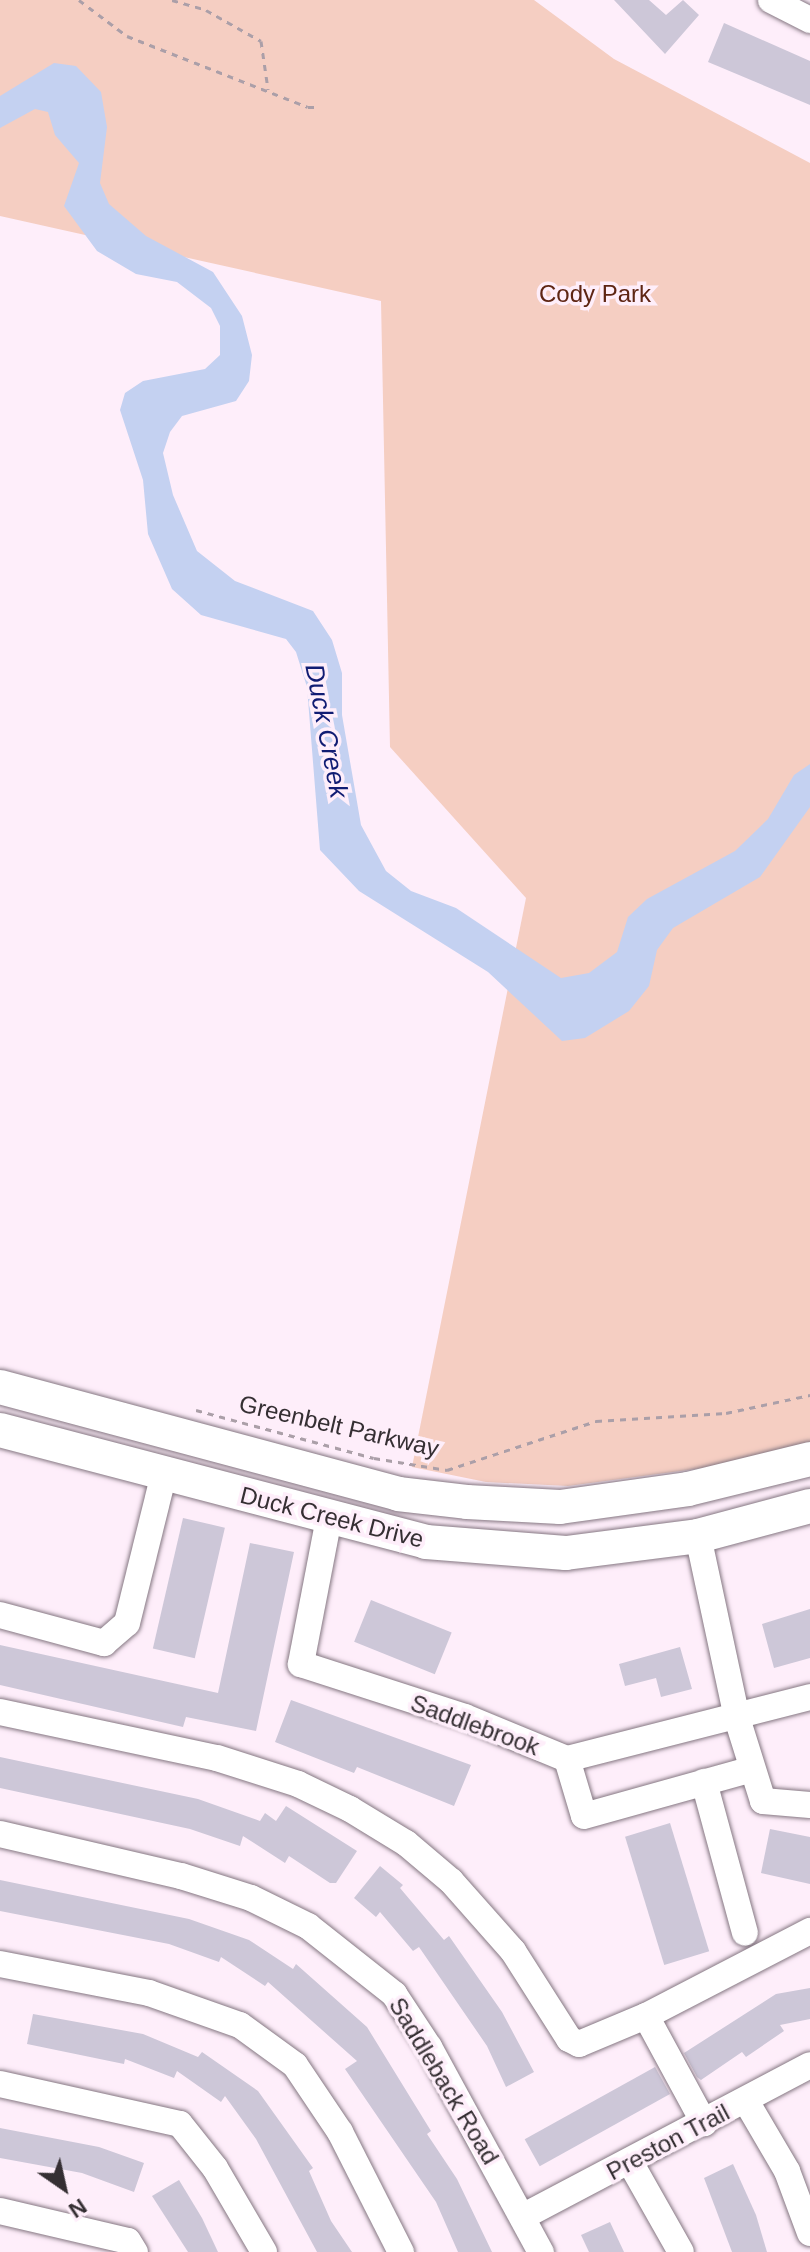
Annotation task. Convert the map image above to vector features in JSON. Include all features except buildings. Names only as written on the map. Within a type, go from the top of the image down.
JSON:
[{"type":"main road","name":"Duck Creek Drive","points":[[0,1387],[398,1494],[560,1507],[688,1489],[810,1459]]},
{"type":"main road","name":"Duck Creek Drive","points":[[0,1430],[426,1542],[566,1553],[698,1536],[810,1506]]},
{"type":"main road","points":[[329,1518],[337,1477]]},
{"type":"main road","points":[[688,1489],[698,1536]]},
{"type":"street","points":[[771,0],[810,20]]},
{"type":"street","points":[[0,1615],[104,1643],[127,1623],[164,1474]]},
{"type":"street","name":"Saddlebrook","points":[[329,1518],[301,1664],[465,1717],[567,1759],[584,1816],[752,1769]]},
{"type":"street","points":[[698,1536],[737,1718],[763,1801],[810,1805]]},
{"type":"street","points":[[567,1759],[810,1697]]},
{"type":"street","points":[[0,1712],[217,1758],[298,1784],[406,1843],[451,1881],[513,1951],[569,2039],[588,2043],[810,1931]]},
{"type":"street","points":[[704,1782],[745,1933]]},
{"type":"street","name":"Saddleback Road","points":[[0,1834],[181,1876],[251,1898],[308,1926],[394,1994],[429,2047],[541,2252]]},
{"type":"street","points":[[0,1964],[149,1993],[240,2025],[284,2057],[340,2132],[401,2252]]},
{"type":"street","points":[[646,2016],[704,2123]]},
{"type":"street","name":"Preston Trail","points":[[524,2216],[810,2065]]},
{"type":"street","points":[[0,2084],[180,2124],[215,2168],[264,2252]]},
{"type":"street","points":[[746,2101],[787,2171],[807,2216]]},
{"type":"street","points":[[630,2162],[681,2252]]},
{"type":"street","points":[[0,2211],[128,2241],[135,2252]]},
{"type":"path","points":[[79,0],[127,36],[308,107],[320,107]]},
{"type":"path","points":[[172,0],[206,10],[261,41],[268,89]]},
{"type":"path","name":"Greenbelt Parkway","points":[[195,1410],[374,1458],[447,1470],[596,1421],[726,1413],[810,1395]]},
{"type":"green space","name":"Cody Park","points":[[0,0],[534,0],[614,59],[810,163],[810,1443],[703,1468],[568,1486],[486,1482],[412,1467],[526,898],[390,747],[381,301],[0,216]]},
{"type":"water","name":"Duck Creek","points":[[54,63],[76,66],[101,92],[107,127],[100,183],[109,204],[146,236],[213,272],[242,316],[252,355],[249,381],[236,401],[182,416],[170,432],[163,453],[173,495],[197,551],[235,581],[313,611],[332,640],[342,673],[342,715],[361,825],[386,871],[411,891],[456,908],[561,978],[589,973],[617,952],[628,917],[647,899],[735,851],[768,819],[794,775],[810,764],[810,807],[760,877],[673,928],[657,950],[649,986],[629,1011],[585,1038],[562,1041],[488,972],[359,891],[320,850],[307,687],[296,652],[286,639],[201,615],[172,589],[148,534],[143,480],[120,410],[125,393],[143,381],[205,369],[220,355],[220,326],[211,308],[177,282],[136,274],[97,251],[64,206],[79,163],[55,135],[48,112],[35,109],[0,128],[0,96]]}]
